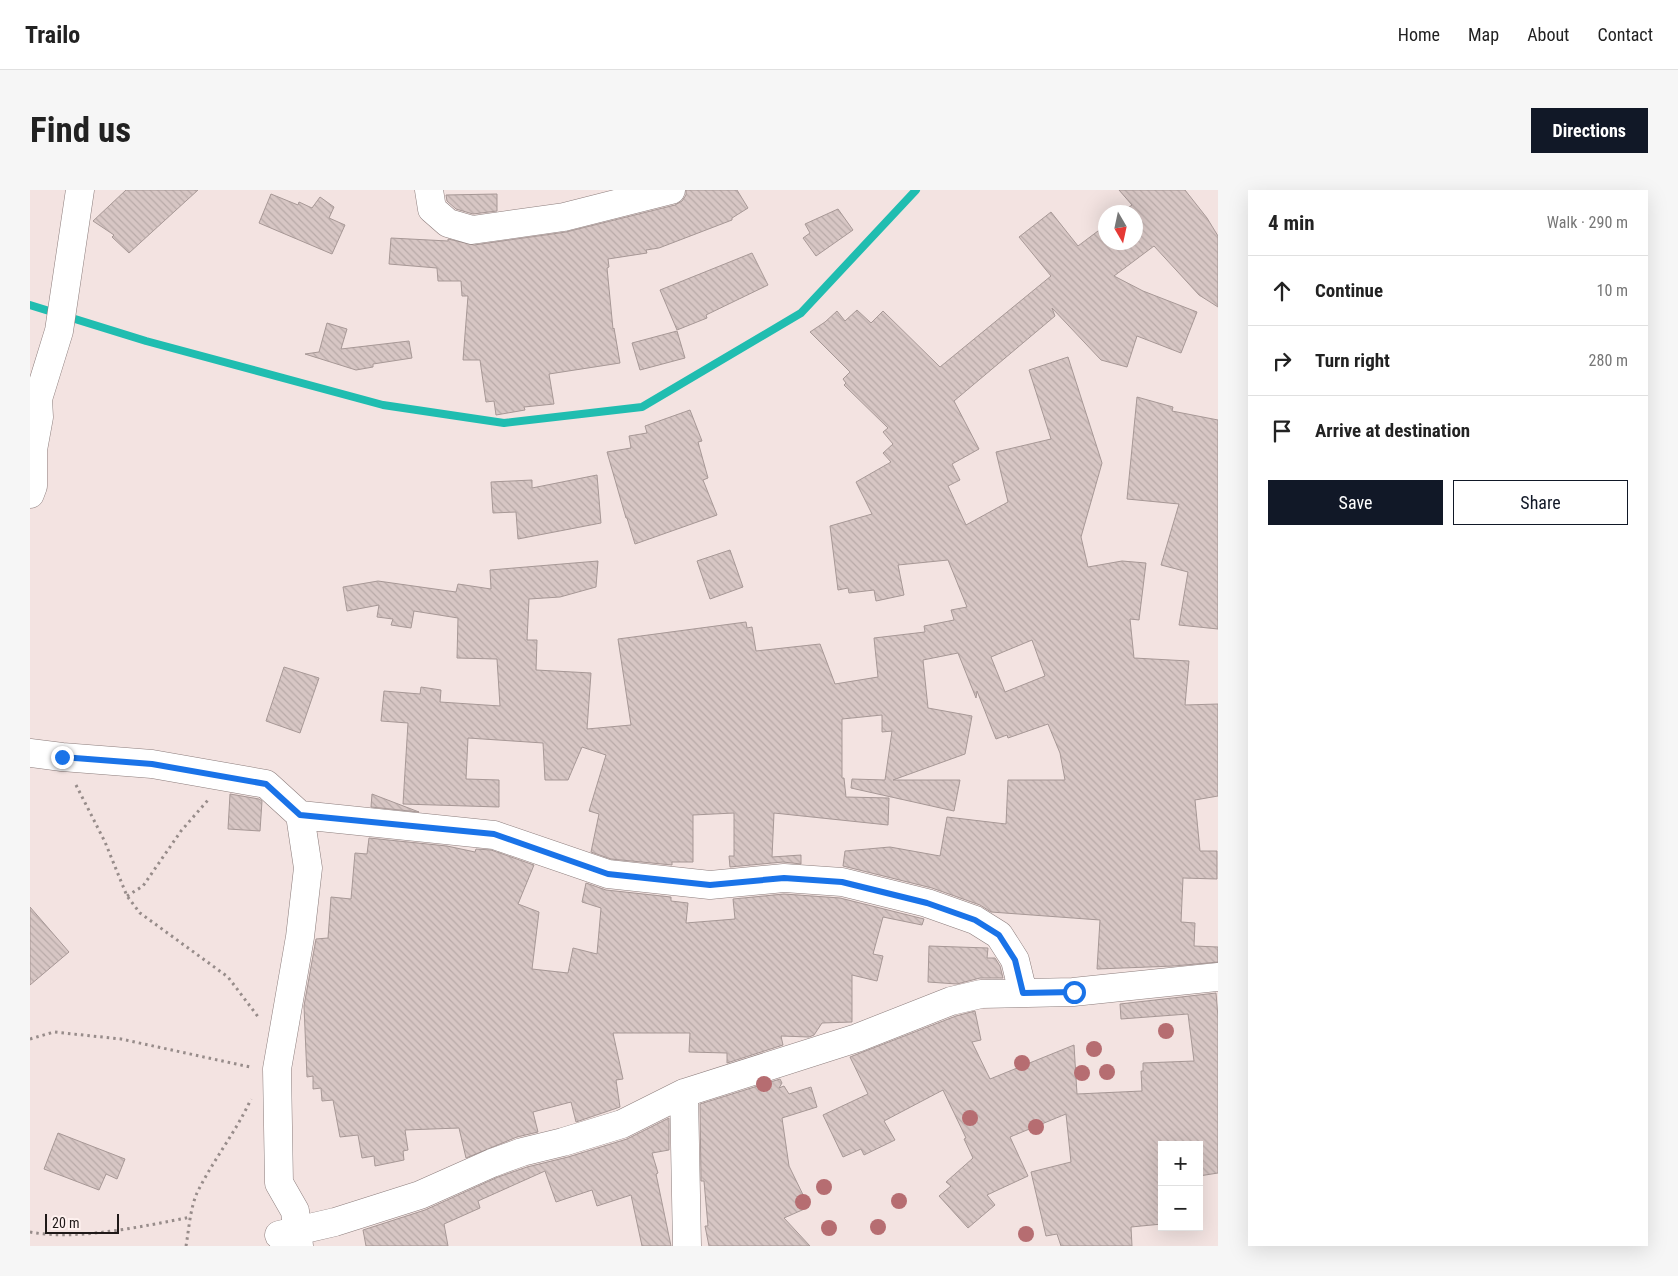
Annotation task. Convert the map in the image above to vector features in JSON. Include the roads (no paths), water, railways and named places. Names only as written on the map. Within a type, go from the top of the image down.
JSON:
[{"type":"street","points":[[30,494],[33,486],[33,450],[39,417],[38,400],[59,332],[80,190]]},
{"type":"street","points":[[429,190],[432,209],[448,223],[472,230],[564,217],[671,190]]},
{"type":"street","points":[[30,753],[152,764],[228,776],[266,784],[300,815],[494,834],[608,874],[710,885],[784,878],[842,882],[927,903],[975,920],[999,935],[1015,960],[1023,993]]},
{"type":"street","points":[[300,815],[308,868],[300,936],[277,1069],[279,1183],[295,1211],[292,1237],[420,1195],[492,1163],[522,1152],[622,1124],[684,1093],[857,1038],[951,1001],[981,994],[1074,992],[1218,977]]},
{"type":"street","points":[[684,1093],[687,1246]]},
{"type":"waterway","points":[[30,305],[146,341],[383,405],[504,423],[642,407],[801,313],[916,190]]}]
